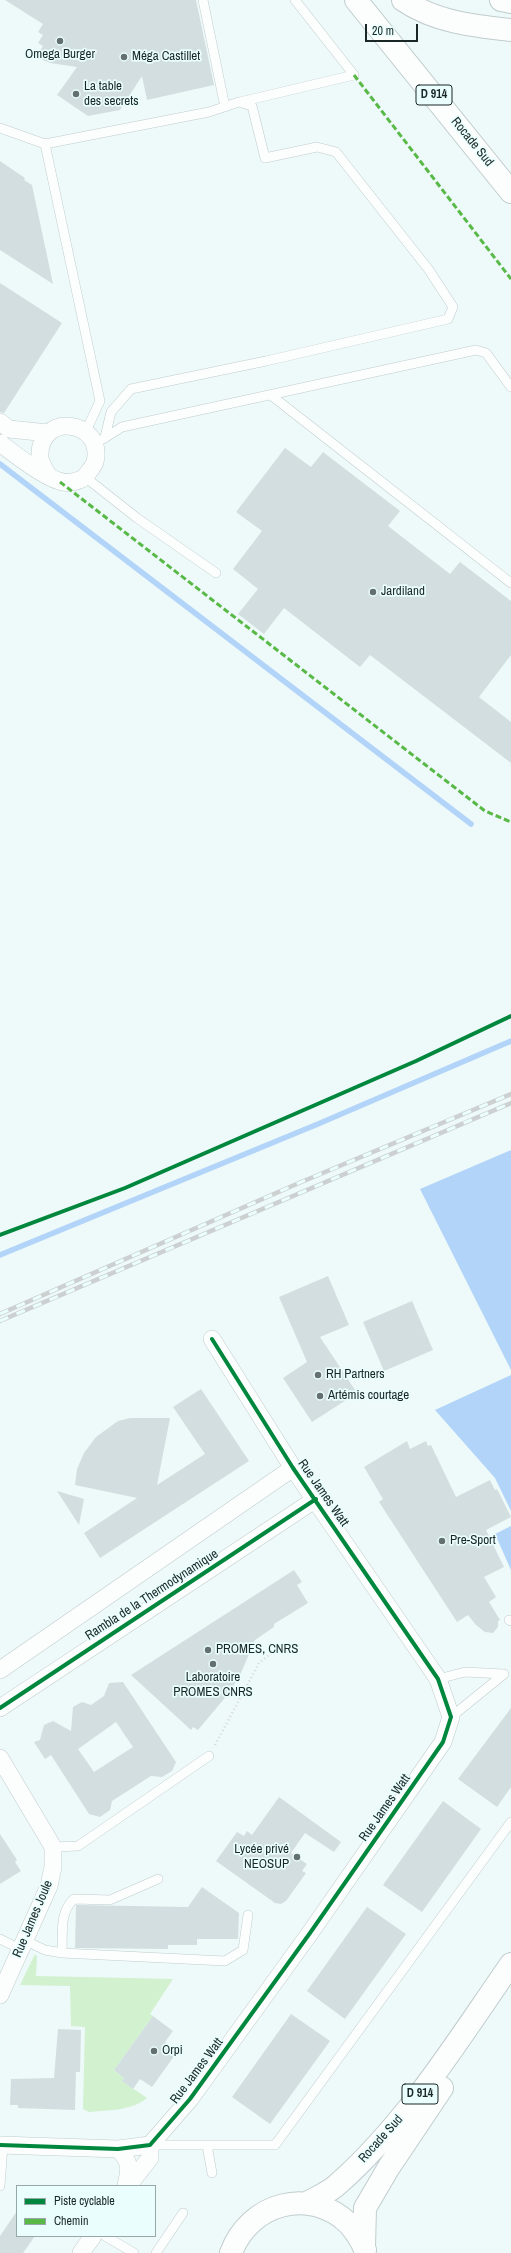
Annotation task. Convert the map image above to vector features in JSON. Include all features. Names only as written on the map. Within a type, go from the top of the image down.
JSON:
[{"type":"main road","name":"Rocade Sud","points":[[356,0],[511,192]]},
{"type":"main road","points":[[403,0],[417,10],[465,24],[511,30]]},
{"type":"main road","points":[[501,0],[511,2]]},
{"type":"main road","name":"Rocade Sud","points":[[307,2203],[337,2185],[372,2150],[415,2101],[511,1964]]},
{"type":"main road","name":"Rocade Sud","points":[[365,2250],[365,2208],[393,2160],[511,1988]]},
{"type":"main road","points":[[231,2253],[243,2230],[261,2214],[283,2204],[307,2203],[326,2208],[342,2217],[355,2230],[365,2250]]},
{"type":"street","points":[[0,422],[9,429],[48,433]]},
{"type":"street","points":[[0,443],[48,475],[60,482],[73,482],[85,477],[95,462],[95,438],[74,425],[61,426],[48,433],[42,443],[40,459],[48,475]]},
{"type":"street","name":"Rue James Watt","points":[[150,2145],[190,2099],[310,1933],[444,1742],[451,1717],[438,1679],[294,1468],[212,1339]]},
{"type":"street","name":"Rambla de la Thermodynamique","points":[[0,1670],[294,1468]]},
{"type":"street","name":"Rambla de la Thermodynamique","points":[[0,1708],[316,1499]]},
{"type":"street","points":[[0,1758],[53,1846]]},
{"type":"street","name":"Rue James Joule","points":[[0,1995],[6,1969],[22,1945],[49,1886],[53,1867],[53,1846]]},
{"type":"street","points":[[2,2145],[118,2149],[150,2145],[150,2158],[128,2185]]},
{"type":"street","points":[[118,2149],[128,2160],[129,2171],[127,2185]]},
{"type":"street","points":[[81,2253],[92,2237]]},
{"type":"lane","points":[[203,0],[225,107]]},
{"type":"lane","points":[[0,128],[45,144],[168,121],[225,107],[239,102],[354,75],[295,0]]},
{"type":"lane","points":[[95,438],[111,412],[131,389],[266,361],[448,319],[453,307],[429,270],[336,152],[317,146],[265,158],[252,106],[239,102]]},
{"type":"lane","points":[[45,144],[100,401],[95,438]]},
{"type":"lane","points":[[95,438],[122,427],[272,396],[476,350],[486,353],[511,387]]},
{"type":"lane","points":[[272,396],[511,583]]},
{"type":"lane","points":[[85,477],[137,518],[216,572]]},
{"type":"lane","points":[[438,1679],[466,1672],[508,1674]]},
{"type":"lane","points":[[451,1717],[508,1674]]},
{"type":"lane","points":[[53,1846],[78,1846],[209,1756]]},
{"type":"lane","points":[[150,2145],[275,2145],[511,1822]]},
{"type":"lane","points":[[62,1953],[63,1918],[67,1905],[74,1899],[110,1900],[158,1879]]},
{"type":"lane","points":[[0,1939],[62,1953],[226,1961],[243,1950],[248,1915]]},
{"type":"lane","points":[[0,2186],[2,2145]]},
{"type":"lane","points":[[207,2145],[212,2173]]},
{"type":"lane","points":[[156,2253],[183,2213]]},
{"type":"lane","points":[[108,2237],[134,2253]]},
{"type":"path","points":[[209,1756],[259,1663],[277,1649]]},
{"type":"green space","points":[[35,1954],[37,1957],[36,1976],[173,1979],[150,2014],[153,2016],[114,2070],[124,2078],[122,2081],[147,2098],[127,2108],[89,2112],[83,2109],[85,2027],[71,2026],[70,1986],[20,1985]]},
{"type":"water","points":[[511,1150],[511,1370],[420,1189]]},
{"type":"water","points":[[511,1375],[511,1511],[495,1478],[435,1410]]},
{"type":"water","points":[[511,1526],[511,1570],[495,1534]]},
{"type":"building","name":"Méga Castillet","points":[[5,0],[196,0],[214,85],[147,100],[142,76],[120,110],[88,116],[57,95],[77,67],[50,63],[36,57],[43,46],[38,43],[43,35],[38,32],[43,24]]},
{"type":"building","points":[[0,161],[25,178],[24,180],[32,185],[53,284],[0,250]]},
{"type":"building","points":[[0,283],[62,323],[4,413],[0,412]]},
{"type":"building","points":[[285,448],[311,467],[323,452],[400,511],[388,526],[450,574],[460,562],[511,601],[511,655],[479,697],[511,722],[511,763],[370,655],[360,667],[284,608],[264,634],[238,614],[258,589],[233,569],[262,531],[236,512]]},
{"type":"building","points":[[328,1276],[349,1325],[320,1337],[357,1393],[312,1422],[283,1378],[307,1362],[279,1297]]},
{"type":"building","points":[[412,1301],[433,1350],[384,1371],[363,1322]]},
{"type":"building","points":[[201,1389],[249,1461],[100,1558],[84,1533],[137,1498],[75,1485],[77,1469],[84,1453],[96,1437],[118,1421],[130,1418],[170,1418],[157,1485],[205,1454],[173,1407]]},
{"type":"building","points":[[407,1441],[410,1449],[426,1441],[428,1446],[431,1445],[456,1497],[490,1480],[495,1490],[497,1489],[511,1517],[486,1530],[504,1567],[484,1577],[496,1597],[489,1602],[500,1620],[498,1621],[498,1627],[493,1633],[485,1632],[476,1625],[468,1615],[457,1622],[379,1502],[383,1499],[364,1467]]},
{"type":"building","points":[[57,1491],[84,1499],[79,1525]]},
{"type":"building","name":"PROMES, CNRS","points":[[294,1570],[302,1582],[297,1585],[308,1603],[274,1624],[274,1627],[255,1640],[241,1673],[229,1693],[198,1730],[193,1727],[191,1730],[131,1675]]},
{"type":"building","points":[[123,1682],[176,1762],[172,1771],[162,1777],[151,1776],[112,1801],[110,1810],[100,1817],[89,1814],[51,1755],[45,1759],[34,1742],[40,1740],[44,1725],[53,1721],[71,1731],[73,1707],[82,1702],[91,1705],[104,1696],[109,1683]],"holes":[[[116,1722],[133,1747],[94,1772],[78,1749]]]},
{"type":"building","points":[[511,1708],[511,1787],[497,1807],[458,1779]]},
{"type":"building","points":[[279,1797],[341,1842],[334,1852],[305,1833],[291,1853],[307,1864],[302,1871],[306,1873],[286,1901],[281,1904],[275,1903],[216,1861],[237,1832],[244,1836],[247,1831],[252,1835]]},
{"type":"building","points":[[443,1801],[481,1829],[422,1912],[383,1885]]},
{"type":"building","points":[[0,1834],[17,1860],[15,1862],[21,1871],[0,1884]]},
{"type":"building","points":[[202,1887],[239,1913],[238,1939],[197,1939],[197,1945],[168,1945],[168,1949],[75,1948],[76,1905],[188,1907]]},
{"type":"building","points":[[367,1907],[406,1934],[345,2019],[307,1991]]},
{"type":"building","points":[[291,2014],[330,2041],[270,2124],[232,2097]]},
{"type":"building","points":[[153,2016],[173,2031],[165,2042],[177,2052],[152,2087],[140,2079],[133,2089],[122,2081],[124,2078],[114,2070]]},
{"type":"building","points":[[58,2029],[81,2030],[80,2072],[76,2072],[75,2110],[18,2108],[18,2105],[10,2105],[11,2079],[54,2078]]},
{"type":"building","points":[[16,2212],[16,2237],[34,2237],[23,2253],[0,2253],[0,2236]]},
{"type":"waterway","points":[[0,464],[471,824]]},
{"type":"waterway","points":[[0,1255],[318,1124],[511,1041]]},
{"type":"railway","points":[[0,1314],[299,1183],[511,1094]]},
{"type":"railway","points":[[0,1321],[511,1103]]},
{"type":"marked path","points":[[354,75],[511,279]]},
{"type":"marked path","points":[[60,482],[485,811],[511,822]]},
{"type":"cycle path","points":[[0,1235],[125,1188],[416,1061],[511,1016]]},
{"type":"cycle path","points":[[0,2145],[118,2149],[150,2145],[190,2099],[310,1933],[443,1742],[451,1717],[438,1679],[293,1468],[212,1339]]},
{"type":"cycle path","points":[[0,1708],[316,1499]]},
{"type":"place","name":"Omega Burger","points":[[60,41]]},
{"type":"place","name":"Méga Castillet","points":[[124,57]]},
{"type":"place","name":"La table des secrets","points":[[76,94]]},
{"type":"place","name":"Jardiland","points":[[373,592]]},
{"type":"place","name":"RH Partners","points":[[318,1375]]},
{"type":"place","name":"Artémis courtage","points":[[320,1396]]},
{"type":"place","name":"Pre-Sport","points":[[442,1541]]},
{"type":"place","name":"PROMES, CNRS","points":[[208,1650]]},
{"type":"place","name":"Laboratoire PROMES CNRS","points":[[213,1664]]},
{"type":"place","name":"Lycée privé NEOSUP","points":[[297,1857]]},
{"type":"place","name":"Orpi","points":[[154,2051]]}]
